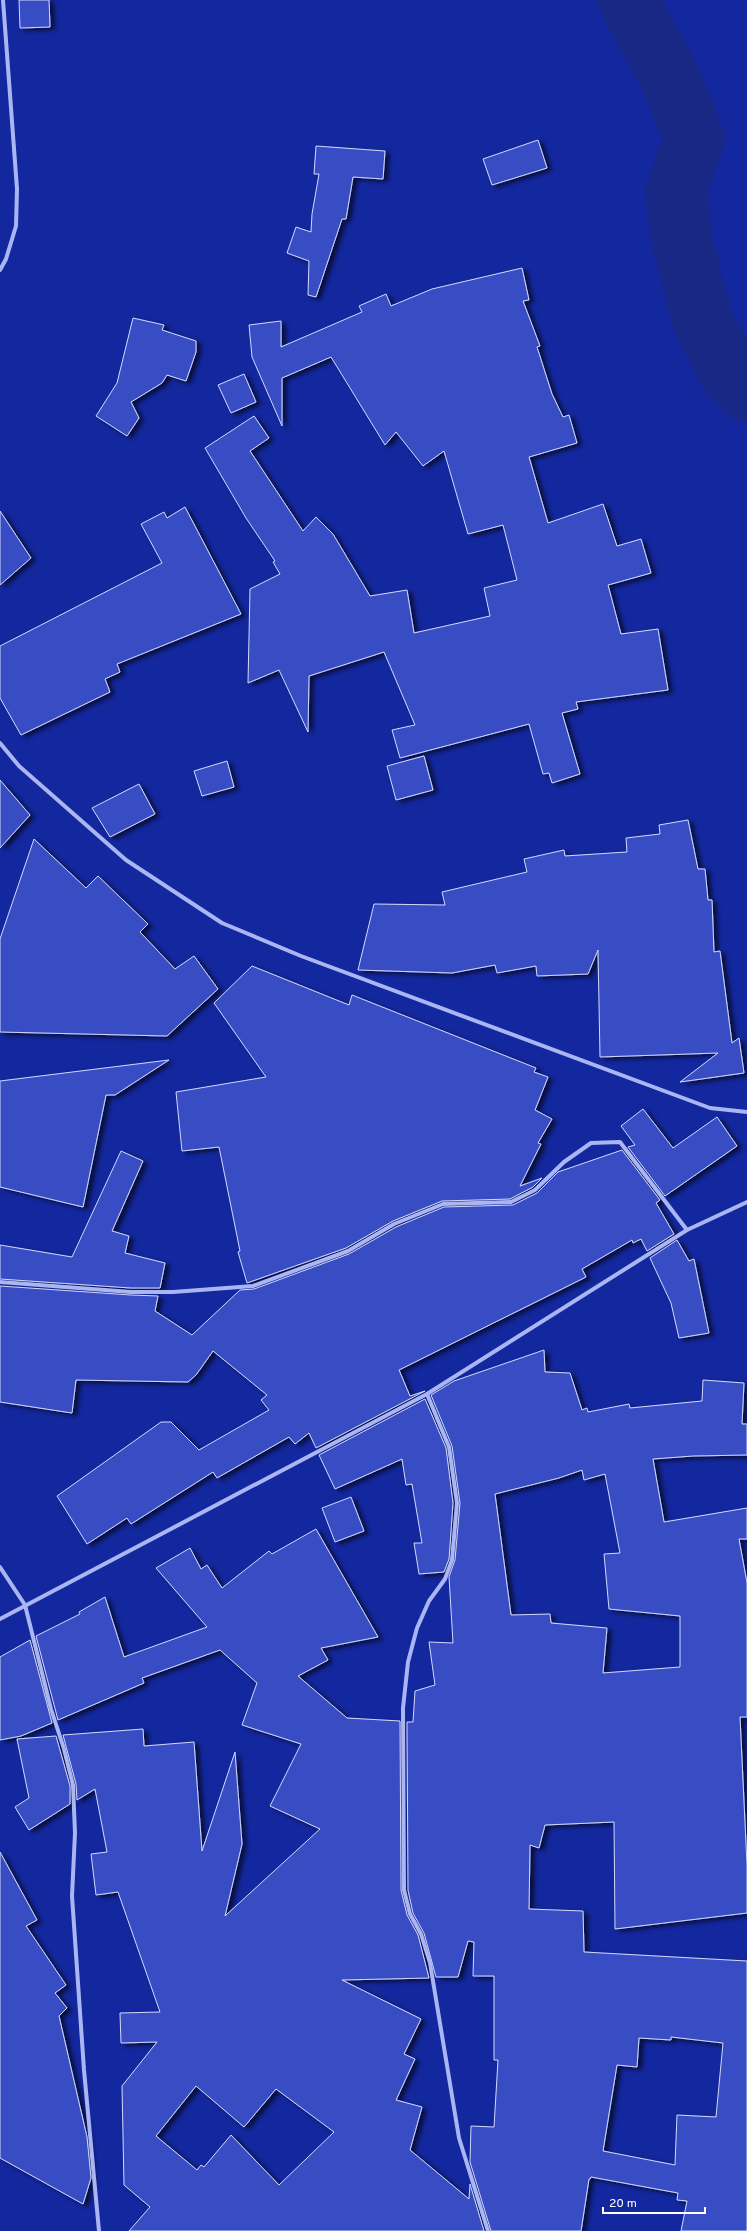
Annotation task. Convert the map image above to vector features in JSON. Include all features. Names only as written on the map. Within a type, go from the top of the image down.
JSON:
[{"type":"street","points":[[0,270],[6,259],[16,226],[17,190],[3,0]]},
{"type":"street","points":[[0,744],[19,766],[126,860],[222,923],[301,956],[710,1108],[747,1112]]},
{"type":"street","points":[[0,1282],[131,1292],[173,1292],[253,1286],[348,1251],[394,1224],[443,1204],[511,1202],[534,1190],[564,1162],[591,1143],[620,1142],[687,1230]]},
{"type":"street","points":[[0,1619],[427,1394],[687,1230],[747,1202]]},
{"type":"street","points":[[427,1394],[448,1447],[457,1503],[452,1560],[445,1579],[429,1601],[417,1628],[408,1662],[403,1708],[404,1890],[410,1914],[421,1934],[430,1962],[459,2138],[488,2231]]},
{"type":"street","points":[[0,1567],[25,1605],[51,1709],[64,1749],[73,1785],[75,1833],[72,1896],[84,2070],[99,2231]]},
{"type":"building","points":[[19,0],[49,0],[50,27],[20,28]]},
{"type":"building","points":[[538,140],[547,168],[492,185],[483,159]]},
{"type":"building","points":[[316,146],[385,151],[383,179],[353,177],[346,219],[342,219],[316,297],[308,295],[309,261],[287,253],[296,227],[311,232],[312,214],[319,174],[314,174]]},
{"type":"building","points":[[522,268],[529,300],[523,301],[540,346],[537,347],[552,394],[563,417],[569,415],[577,443],[529,457],[548,523],[603,504],[617,546],[641,539],[651,573],[608,585],[621,634],[658,629],[668,690],[576,702],[578,709],[562,713],[580,774],[552,783],[549,773],[543,774],[529,724],[400,758],[392,730],[415,725],[384,652],[309,676],[308,732],[279,670],[248,683],[250,589],[280,574],[273,562],[275,561],[246,518],[205,448],[254,416],[269,438],[250,451],[303,531],[316,517],[333,534],[370,596],[407,590],[414,633],[490,616],[484,588],[517,580],[503,525],[468,534],[444,451],[423,466],[396,432],[385,445],[331,357],[282,378],[282,426],[252,357],[249,325],[281,321],[281,347],[362,312],[359,306],[386,294],[391,306],[432,289]]},
{"type":"building","points":[[133,318],[164,325],[162,330],[196,341],[196,352],[186,381],[167,375],[162,383],[131,402],[139,418],[127,436],[96,416],[117,383]]},
{"type":"building","points":[[244,374],[256,402],[231,413],[218,385]]},
{"type":"building","points":[[185,507],[241,614],[117,664],[120,672],[105,679],[110,692],[21,735],[0,698],[0,646],[162,563],[141,524],[164,512],[167,518]]},
{"type":"building","points":[[0,511],[31,558],[0,585]]},
{"type":"building","points":[[424,756],[433,790],[396,800],[387,766]]},
{"type":"building","points":[[227,761],[234,787],[202,796],[194,771]]},
{"type":"building","points":[[0,780],[30,815],[0,848]]},
{"type":"building","points":[[139,784],[155,814],[110,837],[92,808]]},
{"type":"building","points":[[688,820],[698,869],[705,869],[708,900],[712,900],[714,952],[720,951],[732,1043],[739,1038],[744,1073],[680,1082],[718,1053],[600,1057],[598,950],[588,974],[537,976],[536,966],[497,973],[495,965],[452,973],[358,970],[374,904],[445,905],[442,892],[527,872],[524,859],[564,850],[565,856],[627,852],[626,838],[660,834],[659,825]]},
{"type":"building","points":[[34,839],[86,888],[98,876],[148,924],[140,932],[175,969],[194,956],[218,989],[167,1036],[0,1032],[0,939]]},
{"type":"building","points":[[252,966],[349,1005],[352,995],[536,1068],[534,1072],[548,1077],[535,1110],[552,1119],[538,1143],[541,1144],[520,1186],[542,1178],[533,1187],[510,1199],[442,1201],[393,1221],[346,1248],[247,1283],[238,1252],[240,1251],[219,1147],[182,1151],[176,1092],[266,1077],[214,1003]]},
{"type":"building","points":[[169,1060],[115,1095],[106,1095],[83,1207],[0,1187],[0,1081]]},
{"type":"building","points":[[643,1109],[673,1148],[717,1117],[737,1146],[665,1196],[628,1147],[635,1145],[621,1126]]},
{"type":"building","points":[[622,1150],[660,1200],[656,1203],[674,1234],[647,1251],[641,1239],[633,1243],[632,1240],[582,1269],[586,1277],[399,1370],[410,1396],[425,1391],[316,1448],[309,1433],[295,1444],[289,1437],[217,1478],[213,1472],[131,1524],[127,1518],[87,1544],[57,1496],[161,1422],[171,1422],[199,1450],[269,1410],[261,1400],[267,1395],[213,1351],[196,1375],[188,1382],[76,1380],[72,1413],[0,1402],[0,1286],[158,1296],[155,1311],[192,1335],[240,1290],[254,1289],[349,1254],[396,1227],[444,1207],[513,1205],[537,1193],[558,1172]]},
{"type":"building","points":[[121,1151],[143,1161],[112,1231],[129,1236],[125,1253],[165,1263],[160,1288],[131,1288],[0,1279],[0,1245],[72,1257]]},
{"type":"building","points":[[677,1240],[689,1261],[694,1259],[709,1333],[679,1338],[671,1303],[650,1258]]},
{"type":"building","points":[[544,1350],[545,1372],[570,1373],[582,1410],[587,1408],[588,1412],[629,1404],[630,1408],[702,1401],[703,1380],[744,1383],[742,1424],[747,1424],[747,1455],[693,1456],[653,1459],[664,1522],[747,1508],[747,1539],[739,1539],[747,1583],[747,1717],[740,1717],[747,1865],[747,1913],[615,1929],[614,1822],[545,1825],[539,1848],[530,1845],[529,1909],[583,1911],[584,1952],[747,1961],[747,2231],[681,2231],[687,2201],[677,2200],[678,2193],[591,2177],[589,2179],[581,2231],[491,2231],[470,2162],[471,2126],[494,2127],[498,2060],[494,2060],[494,1976],[473,1976],[474,1942],[468,1941],[458,1977],[436,1977],[424,1933],[413,1913],[408,1890],[407,1722],[413,1722],[415,1691],[435,1685],[429,1642],[453,1643],[449,1577],[455,1560],[460,1503],[452,1446],[431,1395],[454,1381]],"holes":[[[582,1470],[584,1480],[605,1474],[620,1553],[604,1554],[609,1609],[680,1616],[680,1667],[603,1673],[607,1628],[551,1623],[550,1614],[511,1615],[495,1494],[559,1478]],[[671,2037],[723,2043],[716,2117],[677,2115],[675,2165],[603,2151],[617,2065],[637,2067],[639,2038],[671,2040]]]},
{"type":"building","points":[[425,1399],[446,1448],[453,1503],[449,1559],[444,1572],[419,1574],[414,1543],[422,1543],[412,1484],[406,1485],[402,1459],[335,1489],[319,1455]]},
{"type":"building","points":[[351,1497],[364,1531],[335,1542],[322,1508]]},
{"type":"building","points":[[316,1529],[378,1637],[321,1648],[328,1660],[298,1676],[347,1718],[400,1721],[401,1890],[407,1915],[418,1935],[429,1978],[342,1980],[421,2019],[404,2054],[415,2059],[396,2100],[422,2107],[410,2150],[469,2199],[470,2184],[484,2231],[129,2231],[150,2207],[124,2185],[122,2086],[157,2042],[121,2043],[120,2013],[160,2012],[118,1892],[96,1895],[91,1854],[107,1852],[95,1789],[77,1800],[76,1784],[63,1735],[143,1729],[144,1746],[194,1742],[202,1851],[235,1752],[242,1844],[225,1916],[320,1829],[270,1806],[301,1744],[242,1725],[257,1683],[220,1650],[142,1678],[144,1683],[58,1720],[36,1636],[80,1614],[79,1612],[105,1597],[124,1657],[207,1627],[156,1568],[190,1548],[201,1569],[207,1565],[222,1588],[269,1551],[272,1554]],"holes":[[[196,2086],[244,2127],[276,2089],[334,2132],[279,2185],[231,2135],[204,2167],[201,2165],[197,2170],[156,2136]]]},
{"type":"building","points":[[30,1640],[52,1723],[21,1736],[0,1740],[0,1657]]},
{"type":"building","points":[[56,1736],[70,1786],[70,1804],[29,1830],[15,1807],[29,1798],[17,1739]]},
{"type":"building","points":[[0,1852],[37,1920],[26,1926],[66,1985],[55,1993],[67,2008],[59,2016],[87,2137],[91,2178],[83,2204],[0,2158]]},
{"type":"waterway","points":[[628,0],[674,85],[694,139],[676,191],[682,240],[702,319],[729,373],[747,391]]}]
